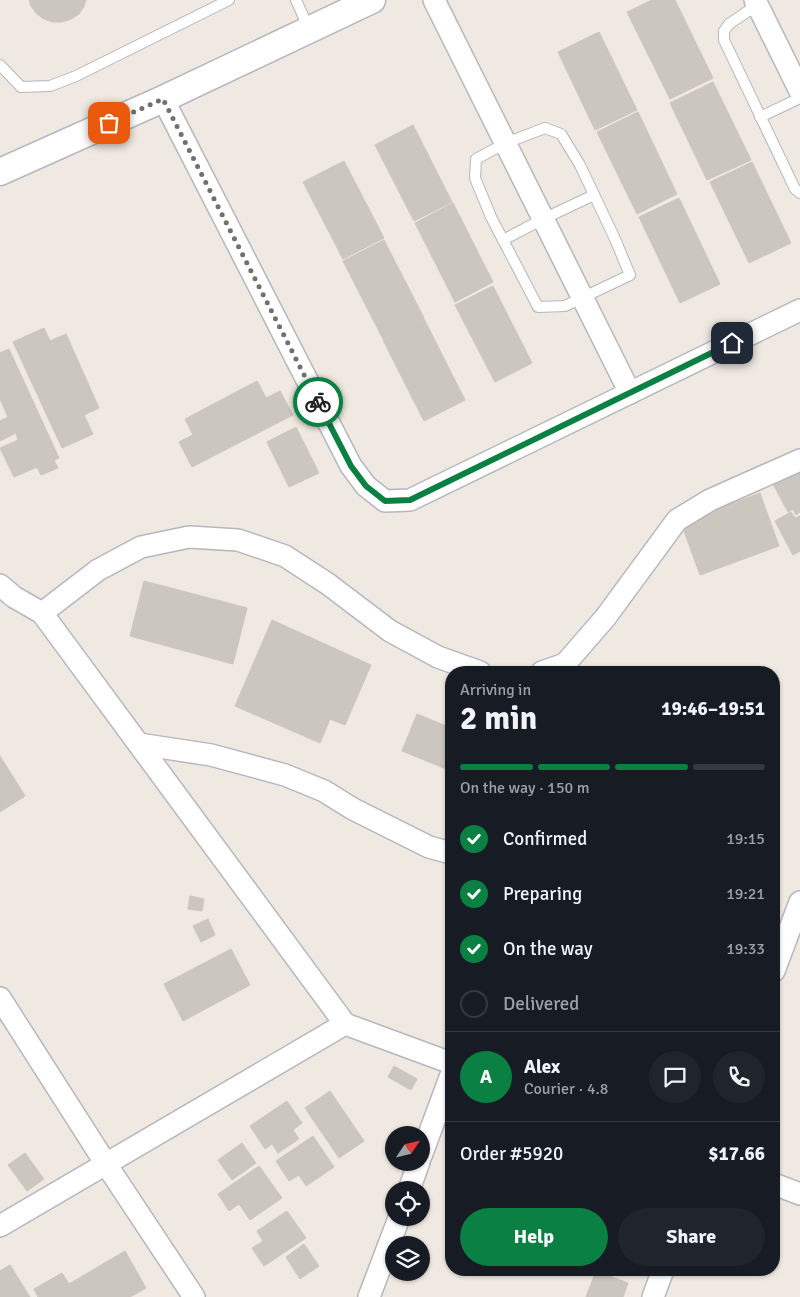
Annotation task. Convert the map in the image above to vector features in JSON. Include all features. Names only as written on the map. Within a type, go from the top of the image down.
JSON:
[{"type":"street","points":[[0,172],[163,99],[372,0]]},
{"type":"street","points":[[434,0],[630,393]]},
{"type":"street","points":[[756,2],[800,91]]},
{"type":"street","points":[[163,99],[351,466],[366,486],[385,501],[410,500],[800,310]]},
{"type":"street","points":[[562,666],[605,618],[677,520],[710,500],[800,460]]},
{"type":"street","points":[[42,612],[98,570],[141,547],[189,537],[238,540],[285,556],[328,584],[390,631],[438,656],[464,666]]},
{"type":"street","points":[[5,596],[42,612],[345,1024],[445,1062]]},
{"type":"street","points":[[138,744],[211,755],[285,775],[324,791],[353,809],[429,847],[445,851]]},
{"type":"street","points":[[780,955],[800,902]]},
{"type":"street","points":[[0,998],[194,1297]]},
{"type":"street","points":[[0,1226],[345,1024]]},
{"type":"street","points":[[430,1132],[445,1091]]},
{"type":"street","points":[[780,1186],[800,1194]]},
{"type":"street","points":[[369,1297],[395,1226]]},
{"type":"street","points":[[653,1297],[661,1276]]},
{"type":"lane","points":[[0,65],[21,87],[50,86],[76,76],[229,0]]},
{"type":"lane","points":[[296,0],[310,30]]},
{"type":"lane","points":[[756,2],[729,24],[724,32],[724,40],[794,189],[800,193]]},
{"type":"lane","points":[[760,116],[800,98]]},
{"type":"lane","points":[[544,128],[561,134],[580,165],[630,275],[565,306],[538,307],[491,217],[475,178],[476,159],[506,144],[544,128]]},
{"type":"lane","points":[[503,240],[594,195]]},
{"type":"building","points":[[29,0],[86,0],[79,14],[62,22],[53,22],[37,14]]},
{"type":"building","points":[[652,0],[675,0],[713,78],[670,99],[627,12]]},
{"type":"building","points":[[599,32],[637,110],[595,130],[558,52]]},
{"type":"building","points":[[713,82],[751,160],[707,180],[670,103]]},
{"type":"building","points":[[638,112],[677,194],[637,214],[597,132]]},
{"type":"building","points":[[413,125],[452,202],[414,221],[375,145]]},
{"type":"building","points":[[344,161],[384,238],[343,259],[303,182]]},
{"type":"building","points":[[752,162],[791,243],[749,263],[710,182]]},
{"type":"building","points":[[679,198],[720,284],[680,303],[639,217]]},
{"type":"building","points":[[453,203],[493,282],[455,302],[415,223]]},
{"type":"building","points":[[384,240],[424,318],[383,339],[343,261]]},
{"type":"building","points":[[493,286],[532,363],[495,382],[455,305]]},
{"type":"building","points":[[424,319],[465,400],[424,421],[383,340]]},
{"type":"building","points":[[44,328],[50,341],[66,334],[99,408],[84,415],[93,434],[62,448],[13,342]]},
{"type":"building","points":[[9,349],[59,458],[54,460],[58,468],[41,475],[37,467],[14,477],[0,448],[18,440],[16,433],[0,441],[0,421],[8,417],[0,399],[0,353]]},
{"type":"building","points":[[257,381],[266,398],[280,391],[293,415],[192,467],[179,442],[193,435],[185,419]]},
{"type":"building","points":[[296,427],[319,473],[289,487],[267,442]]},
{"type":"building","points":[[800,470],[800,512],[796,515],[793,509],[788,512],[773,484]]},
{"type":"building","points":[[760,493],[779,546],[700,575],[681,523]]},
{"type":"building","points":[[791,512],[795,518],[800,516],[800,551],[793,555],[775,521]]},
{"type":"building","points":[[144,581],[247,608],[233,664],[130,636]]},
{"type":"building","points":[[272,620],[371,665],[345,725],[330,719],[320,743],[235,706]]},
{"type":"building","points":[[417,714],[445,726],[445,769],[402,751]]},
{"type":"building","points":[[0,756],[25,796],[0,812]]},
{"type":"building","points":[[190,896],[204,899],[202,911],[188,909]]},
{"type":"building","points":[[208,919],[215,935],[201,942],[193,926]]},
{"type":"building","points":[[231,949],[250,985],[183,1021],[164,984]]},
{"type":"building","points":[[394,1066],[417,1079],[411,1090],[388,1077]]},
{"type":"building","points":[[330,1091],[364,1141],[339,1158],[305,1108]]},
{"type":"building","points":[[287,1101],[302,1123],[293,1130],[299,1139],[278,1153],[272,1144],[265,1149],[250,1126]]},
{"type":"building","points":[[313,1136],[334,1167],[306,1186],[299,1175],[289,1181],[276,1161]]},
{"type":"building","points":[[242,1143],[256,1163],[232,1180],[218,1160]]},
{"type":"building","points":[[25,1153],[44,1179],[27,1191],[8,1165]]},
{"type":"building","points":[[259,1166],[282,1198],[250,1220],[239,1204],[229,1211],[218,1194]]},
{"type":"building","points":[[287,1211],[306,1238],[264,1266],[252,1248],[263,1241],[257,1231]]},
{"type":"building","points":[[304,1244],[319,1266],[300,1279],[286,1257]]},
{"type":"building","points":[[125,1251],[146,1288],[130,1297],[38,1297],[34,1289],[62,1273],[69,1284]]},
{"type":"building","points":[[10,1265],[30,1297],[0,1297],[0,1271]]},
{"type":"building","points":[[594,1276],[609,1276],[628,1283],[623,1297],[586,1297]]},
{"type":"way so far","points":[[109,123],[163,99],[318,402]]},
{"type":"route","points":[[318,402],[351,466],[366,486],[385,501],[410,500],[732,343]]}]
